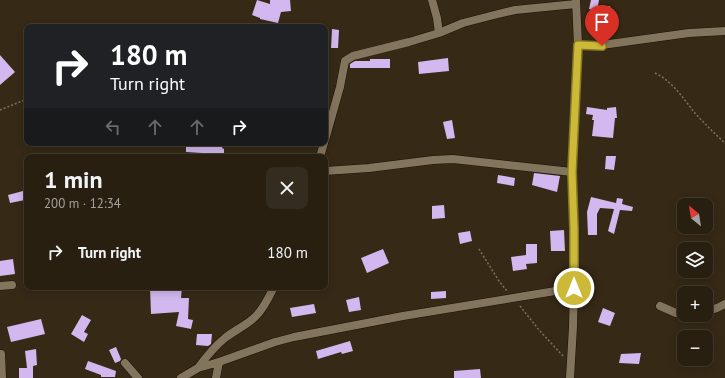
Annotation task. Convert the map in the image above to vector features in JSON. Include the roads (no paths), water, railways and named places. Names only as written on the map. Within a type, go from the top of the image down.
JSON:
[{"type":"street","points":[[432,0],[439,33]]},
{"type":"street","points":[[328,129],[340,87],[345,60],[353,56],[403,44],[439,33],[480,18],[515,10],[576,2],[578,45],[572,172],[574,229],[574,327],[570,378]]},
{"type":"street","points":[[578,45],[602,46],[689,33],[725,31]]},
{"type":"street","points":[[328,171],[453,159],[572,172]]},
{"type":"street","points":[[0,286],[12,285]]},
{"type":"street","points":[[182,378],[198,368],[275,342],[317,332],[403,316],[574,288]]},
{"type":"street","points":[[198,368],[225,337],[249,322],[257,315],[272,290]]},
{"type":"street","points":[[713,309],[725,304]]},
{"type":"street","points":[[660,306],[677,313]]},
{"type":"street","points":[[1,354],[2,378]]},
{"type":"street","points":[[216,378],[219,362]]},
{"type":"street","points":[[125,363],[138,378]]}]
